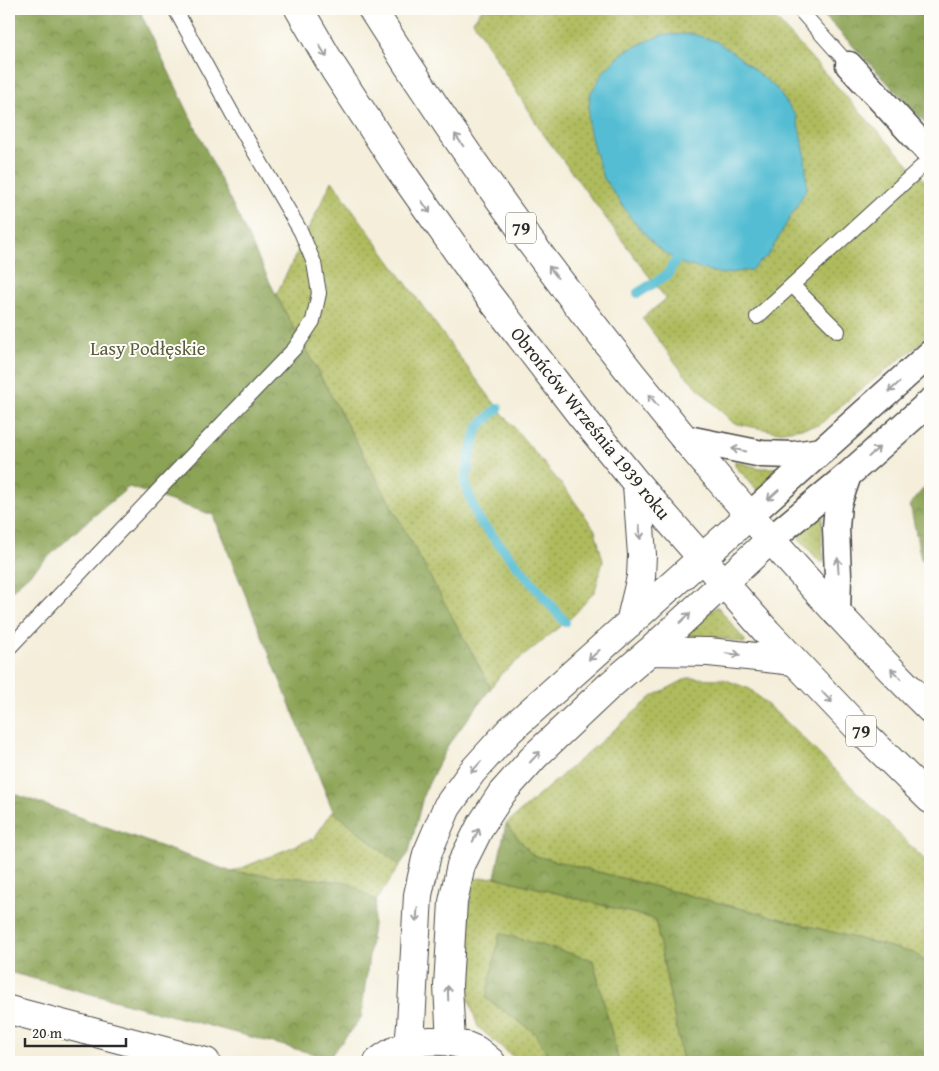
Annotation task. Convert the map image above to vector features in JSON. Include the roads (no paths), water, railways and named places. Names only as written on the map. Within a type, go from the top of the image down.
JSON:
[{"type":"street","name":"Obrońców Września 1939 roku","points":[[299,9],[364,116],[443,232],[486,292],[580,414],[637,484],[766,632],[859,729],[930,799]]},
{"type":"street","name":"79","points":[[372,9],[432,101],[504,205],[611,349],[770,540],[930,709]]},
{"type":"street","points":[[849,65],[930,153]]},
{"type":"street","points":[[409,1044],[418,895],[427,854],[447,808],[472,772],[510,730],[930,354]]},
{"type":"street","points":[[450,1042],[448,986],[453,902],[461,865],[481,825],[502,793],[536,755],[608,687],[650,651],[770,540],[848,475],[930,402]]},
{"type":"street","points":[[684,438],[762,454],[793,455],[822,451]]},
{"type":"street","points":[[838,614],[836,528],[838,504],[848,475]]},
{"type":"street","points":[[630,623],[640,577],[642,555],[637,484]]},
{"type":"street","points":[[650,651],[710,652],[794,661]]},
{"type":"street","points":[[9,1010],[206,1062]]},
{"type":"street","points":[[378,1062],[389,1053],[409,1044],[430,1040],[450,1042],[477,1051],[491,1062]]},
{"type":"lane","points":[[9,648],[295,348],[313,321],[319,293],[314,263],[301,232],[232,113],[175,9]]},
{"type":"lane","points":[[799,9],[849,65]]},
{"type":"lane","points":[[757,316],[930,160]]},
{"type":"lane","points":[[792,285],[838,331]]},
{"type":"water","points":[[692,34],[716,41],[739,57],[776,88],[796,116],[805,153],[807,188],[769,254],[751,270],[722,274],[682,264],[658,248],[631,218],[603,177],[594,149],[588,124],[590,94],[605,70],[625,51],[661,35]]},
{"type":"waterway","points":[[638,293],[667,275],[676,260]]},
{"type":"waterway","points":[[498,408],[478,427],[465,483],[478,519],[565,622]]},
{"type":"park label","name":"Lasy Podłęskie","points":[[148,348]]}]
